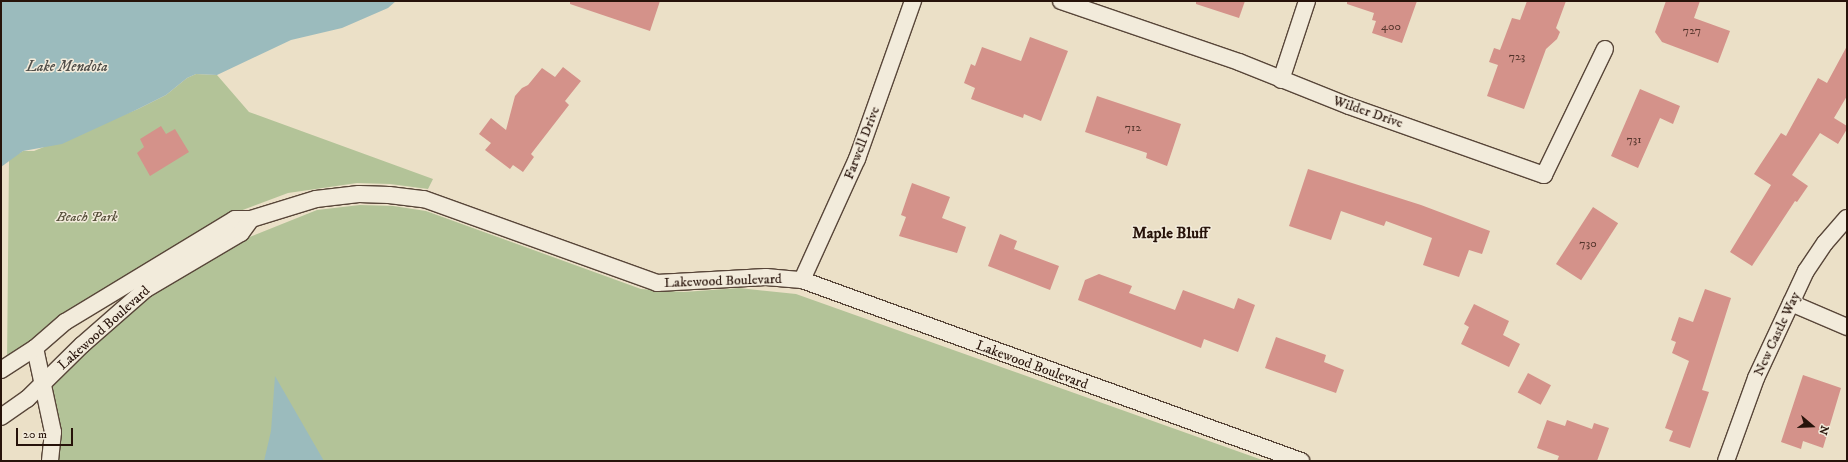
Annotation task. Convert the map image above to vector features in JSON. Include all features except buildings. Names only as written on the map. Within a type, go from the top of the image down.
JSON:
[{"type":"street","name":"Farwell Drive","points":[[802,280],[857,158],[913,1]]},
{"type":"street","name":"Wilder Drive","points":[[1061,1],[1239,62],[1281,80],[1544,174],[1605,49]]},
{"type":"street","points":[[1281,80],[1307,1]]},
{"type":"street","name":"Lakewood Boulevard","points":[[1,370],[35,348],[65,322],[146,271],[235,218],[252,219],[316,199],[359,194],[390,195],[424,199],[657,282],[766,277],[802,280],[1301,461]]},
{"type":"street","name":"New Castle Way","points":[[1726,461],[1756,378],[1791,303],[1824,243],[1847,218]]},
{"type":"street","name":"Lakewood Boulevard","points":[[1,417],[27,399],[146,289],[241,233],[252,219]]},
{"type":"street","points":[[1791,303],[1847,327]]},
{"type":"street","points":[[35,348],[44,383],[53,432],[50,461]]},
{"type":"green space","name":"Beach Park","points":[[196,74],[217,75],[249,112],[433,179],[428,189],[390,184],[357,183],[288,193],[216,220],[174,254],[7,366],[9,159],[23,151],[34,151],[138,109],[166,95],[187,78]]},
{"type":"green space","points":[[360,205],[393,206],[426,211],[641,289],[684,292],[739,288],[796,294],[1265,461],[50,461],[44,383],[119,313],[247,238],[317,210]]},
{"type":"water","name":"Lake Mendota","points":[[1,1],[396,1],[388,8],[342,28],[291,40],[217,75],[196,74],[187,78],[166,95],[138,109],[62,144],[23,151],[1,167]]},
{"type":"water","points":[[275,376],[324,461],[264,461],[271,431]]},
{"type":"district","name":"Maple Bluff","points":[[1170,233]]}]
